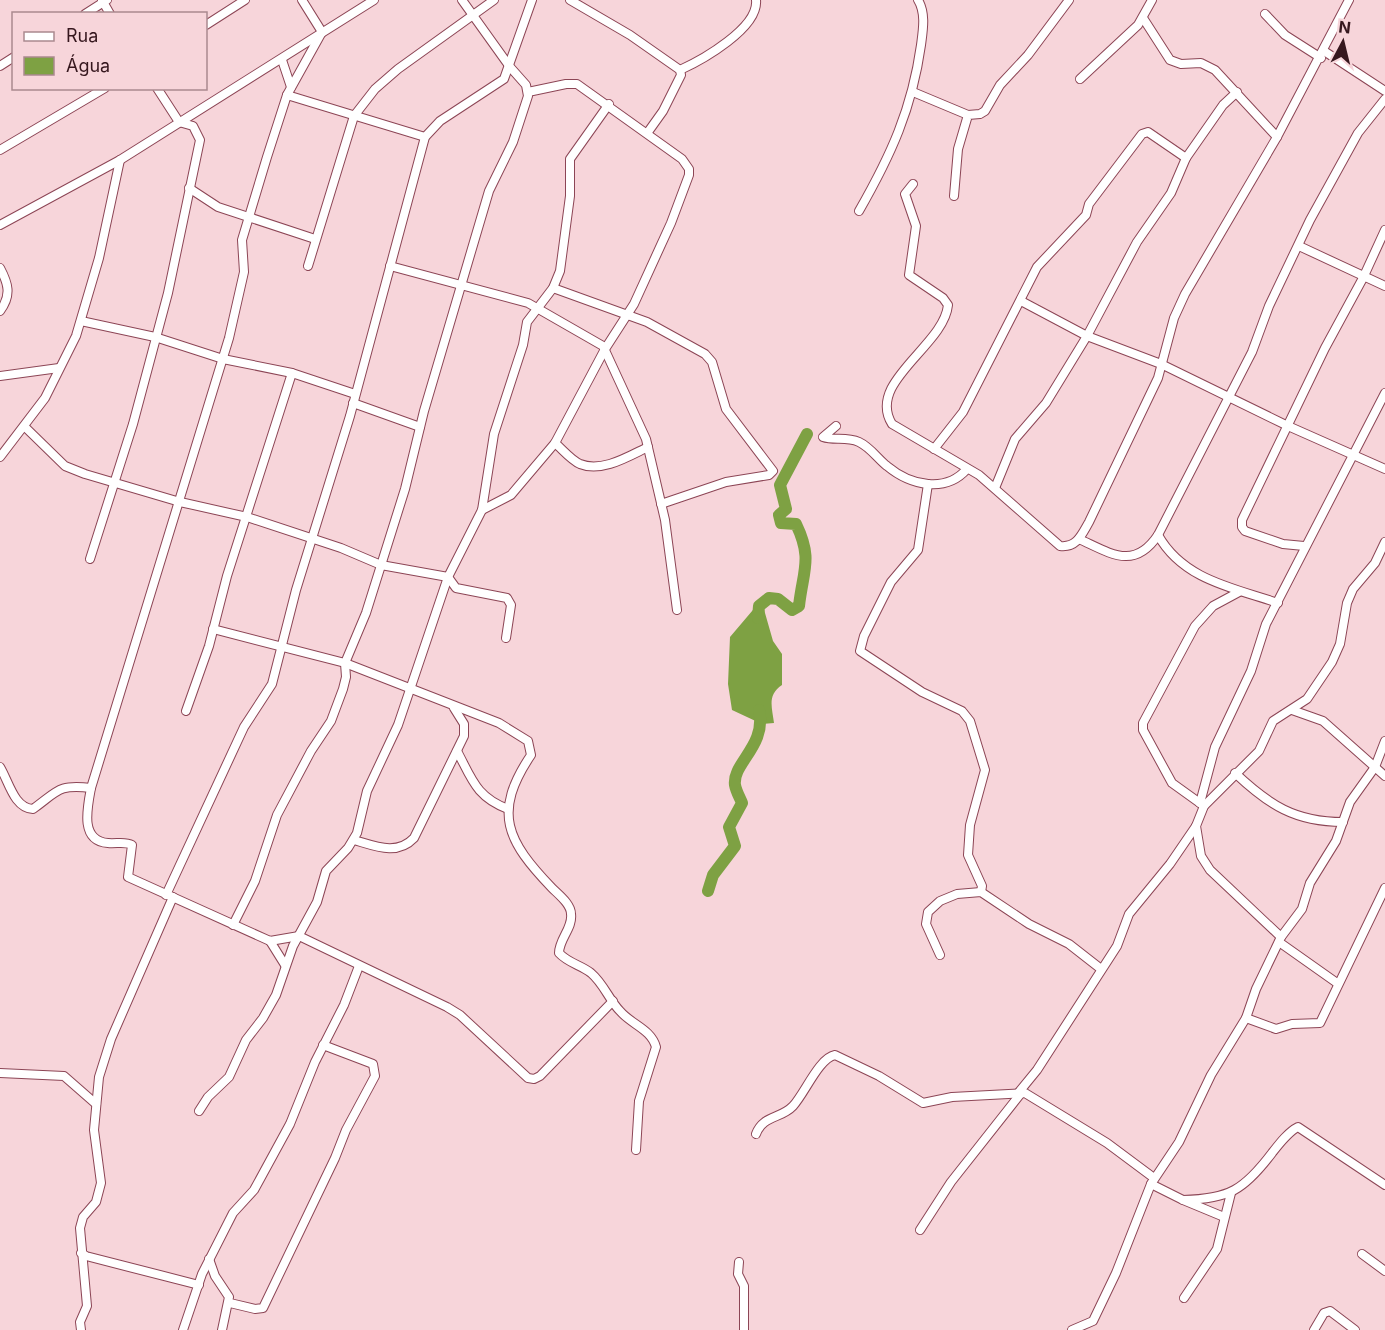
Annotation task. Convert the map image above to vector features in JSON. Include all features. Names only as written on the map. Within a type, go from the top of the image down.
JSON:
[{"type":"street","points":[[207,24],[245,0]]},
{"type":"street","points":[[302,0],[322,32]]},
{"type":"street","points":[[0,225],[120,160],[374,0]]},
{"type":"street","points":[[233,925],[255,881],[277,815],[330,721],[346,677],[345,663],[366,613],[405,489],[420,427],[489,191],[513,141],[528,92],[526,85],[510,67],[462,0]]},
{"type":"street","points":[[308,266],[354,116],[375,89],[398,69],[494,0]]},
{"type":"street","points":[[81,1330],[80,1322],[87,1306],[80,1228],[83,1217],[96,1202],[101,1182],[94,1130],[99,1077],[111,1039],[169,896],[244,728],[267,696],[354,398],[425,137],[440,121],[500,83],[510,67],[532,0]]},
{"type":"street","points":[[570,0],[630,35],[680,70],[681,75],[663,111],[648,132]]},
{"type":"street","points":[[680,70],[725,45],[755,12],[756,0]]},
{"type":"street","points":[[859,212],[897,142],[913,92],[923,17],[918,0]]},
{"type":"street","points":[[913,92],[968,115],[980,114],[985,111],[1000,85],[1028,56],[1068,0]]},
{"type":"street","points":[[1080,79],[1143,18],[1152,0]]},
{"type":"street","points":[[913,184],[905,194],[916,226],[909,275],[943,298],[948,305],[942,326],[894,383],[887,402],[886,415],[892,424],[995,488],[1031,523],[1060,546],[1072,545],[1079,539],[1158,378],[1174,318],[1185,294],[1277,137],[1349,0]]},
{"type":"street","points":[[88,12],[104,1]]},
{"type":"street","points":[[1265,14],[1285,35],[1385,91]]},
{"type":"street","points":[[1143,18],[1174,63],[1208,65],[1277,137]]},
{"type":"street","points":[[322,32],[289,91],[242,240],[244,272],[223,359],[92,788],[88,828],[92,838],[98,842],[132,845],[128,877],[270,941],[299,936],[460,1015],[528,1078],[534,1079],[613,1001]]},
{"type":"street","points":[[282,60],[289,91]]},
{"type":"street","points":[[482,510],[511,495],[555,442],[656,260],[689,175],[689,169],[682,159],[609,104],[577,84],[528,92]]},
{"type":"street","points":[[0,150],[102,90]]},
{"type":"street","points":[[90,559],[116,481],[168,293],[200,140],[193,126],[178,122],[158,90]]},
{"type":"street","points":[[289,91],[354,116],[425,137]]},
{"type":"street","points":[[995,488],[1015,439],[1046,403],[1087,336],[1137,242],[1171,193],[1186,158],[1223,105],[1236,92]]},
{"type":"street","points":[[1079,539],[1119,557],[1133,556],[1146,550],[1158,536],[1252,352],[1269,306],[1310,220],[1358,133],[1385,99]]},
{"type":"street","points":[[199,1111],[208,1097],[229,1077],[246,1040],[263,1018],[276,995],[285,965],[317,902],[326,871],[354,840],[367,791],[398,725],[448,577],[482,510],[494,434],[523,345],[525,329],[553,288],[565,248],[570,196],[570,159],[609,104]]},
{"type":"street","points":[[954,196],[958,149],[968,115]]},
{"type":"street","points":[[934,449],[963,412],[1037,267],[1086,214],[1089,204],[1142,134],[1148,132],[1186,158]]},
{"type":"street","points":[[0,457],[45,398],[81,321],[99,258],[120,160]]},
{"type":"street","points":[[189,188],[218,207],[315,239]]},
{"type":"street","points":[[1304,546],[1272,541],[1245,531],[1242,527],[1242,520],[1325,348],[1364,278],[1385,230]]},
{"type":"street","points":[[1299,246],[1385,286]]},
{"type":"street","points":[[390,266],[538,307],[598,341],[605,349],[648,447],[661,504],[678,610]]},
{"type":"street","points":[[0,268],[9,289],[8,297],[0,311]]},
{"type":"street","points":[[553,288],[669,333],[705,354],[712,362],[726,409],[773,471],[769,475],[726,482],[661,504]]},
{"type":"street","points":[[1021,301],[1087,336],[1161,364],[1288,426],[1385,469]]},
{"type":"street","points":[[81,321],[155,337],[223,359],[292,373],[420,427]]},
{"type":"street","points":[[0,376],[58,368]]},
{"type":"street","points":[[186,711],[292,373]]},
{"type":"street","points":[[920,1230],[951,1182],[1037,1070],[1117,946],[1129,914],[1170,864],[1196,826],[1202,805],[1206,773],[1224,726],[1251,670],[1266,624],[1304,546],[1385,393]]},
{"type":"street","points":[[836,426],[823,437],[843,437],[859,442],[896,472],[928,484],[952,482],[967,469]]},
{"type":"street","points":[[25,427],[65,466],[180,502],[247,517],[312,538],[381,565],[448,577],[456,588],[510,600],[506,638]]},
{"type":"street","points":[[555,442],[574,461],[592,466],[615,463],[648,447]]},
{"type":"street","points":[[928,484],[918,550],[891,582],[864,636],[860,651],[922,692],[962,711],[970,721],[985,770],[970,825],[968,855],[982,886],[981,892]]},
{"type":"street","points":[[1158,536],[1170,552],[1201,577],[1239,592],[1278,603]]},
{"type":"street","points":[[1202,805],[1259,751],[1273,721],[1306,699],[1337,653],[1353,589],[1375,563],[1385,542]]},
{"type":"street","points":[[1202,805],[1172,783],[1143,730],[1143,723],[1202,616],[1239,592]]},
{"type":"street","points":[[213,629],[345,663],[499,723],[528,741],[531,755],[515,779],[508,809],[517,846],[532,867],[570,907],[571,921],[559,945],[559,953],[598,980],[627,1019],[654,1039],[656,1047],[639,1101],[636,1150]]},
{"type":"street","points":[[354,840],[384,848],[406,847],[414,838],[465,730],[453,707]]},
{"type":"street","points":[[1291,710],[1323,721],[1385,776]]},
{"type":"street","points":[[1072,1330],[1093,1321],[1116,1273],[1153,1181],[1179,1142],[1212,1075],[1246,1018],[1256,989],[1280,939],[1302,909],[1310,883],[1336,841],[1350,802],[1375,766],[1385,741]]},
{"type":"street","points":[[457,751],[480,794],[491,802],[508,809]]},
{"type":"street","points":[[0,767],[18,802],[26,809],[33,809],[54,790],[64,786],[92,788]]},
{"type":"street","points":[[1235,774],[1290,815],[1308,820],[1343,822]]},
{"type":"street","points":[[1196,826],[1201,856],[1210,870],[1280,939],[1337,983]]},
{"type":"street","points":[[1246,1018],[1276,1029],[1302,1023],[1317,1024],[1385,888]]},
{"type":"street","points":[[940,955],[926,924],[928,912],[940,901],[957,894],[981,892],[1029,924],[1069,944],[1101,969]]},
{"type":"street","points":[[270,941],[285,965]]},
{"type":"street","points":[[183,1330],[209,1259],[233,1213],[254,1190],[290,1124],[359,966]]},
{"type":"street","points":[[230,1303],[255,1310],[263,1308],[335,1158],[346,1130],[375,1076],[373,1064],[323,1045]]},
{"type":"street","points":[[756,1134],[763,1122],[795,1104],[824,1062],[835,1054],[879,1076],[923,1103],[952,1097],[977,1097],[1021,1092],[1107,1143],[1153,1181],[1183,1200],[1224,1217]]},
{"type":"street","points":[[0,1074],[64,1076],[96,1104]]},
{"type":"street","points":[[1183,1200],[1216,1199],[1231,1193],[1260,1168],[1298,1127],[1385,1185]]},
{"type":"street","points":[[1184,1298],[1217,1249],[1231,1193]]},
{"type":"street","points":[[81,1253],[199,1285]]},
{"type":"street","points":[[1362,1254],[1385,1271]]},
{"type":"street","points":[[209,1259],[230,1303],[222,1330]]},
{"type":"street","points":[[739,1262],[738,1274],[744,1286],[744,1330]]},
{"type":"street","points":[[1314,1330],[1324,1313],[1330,1311],[1355,1330]]},
{"type":"water","points":[[758,604],[763,606],[773,641],[782,654],[782,685],[772,697],[774,723],[762,724],[732,710],[728,684],[730,637]]},
{"type":"waterway","points":[[758,618],[759,606],[769,598],[778,599],[792,610],[799,606],[805,565],[804,547],[796,524],[781,523],[779,515],[786,509],[780,485],[807,434]]},
{"type":"waterway","points":[[708,891],[713,875],[735,846],[729,827],[742,803],[735,785],[735,777],[758,734],[759,710]]}]
